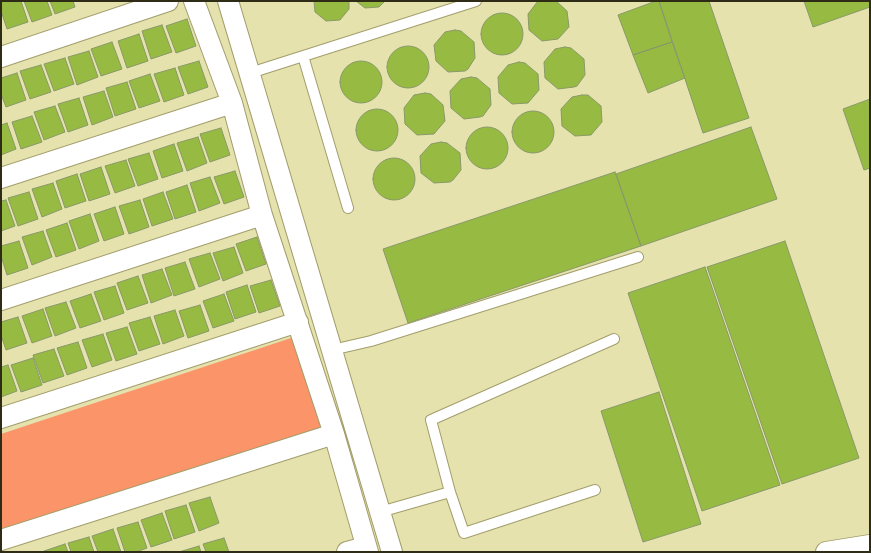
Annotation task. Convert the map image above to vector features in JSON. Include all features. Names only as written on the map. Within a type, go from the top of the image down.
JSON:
[{"type":"street","points":[[1,56],[168,1]]},
{"type":"street","points":[[194,1],[232,103],[262,215],[334,434],[367,549],[347,552]]},
{"type":"street","points":[[228,1],[392,552]]},
{"type":"street","points":[[1,178],[232,103]]},
{"type":"street","points":[[1,300],[262,215]]},
{"type":"street","points":[[1,418],[298,322]]},
{"type":"street","points":[[1,540],[334,434]]},
{"type":"street","points":[[826,552],[870,545]]},
{"type":"lane","points":[[250,73],[476,1]]},
{"type":"lane","points":[[303,56],[348,208]]},
{"type":"lane","points":[[332,350],[371,341],[638,257]]},
{"type":"lane","points":[[595,490],[464,534],[450,492],[431,420],[614,339]]},
{"type":"lane","points":[[380,512],[450,492]]},
{"type":"shaded area","points":[[294,337],[324,427],[1,535],[1,434]]},
{"type":"building","points":[[1,1],[21,1],[28,22],[7,29],[1,11]]},
{"type":"building","points":[[24,1],[47,1],[52,15],[32,22]]},
{"type":"building","points":[[50,1],[73,1],[75,7],[55,14]]},
{"type":"building","points":[[314,1],[349,1],[349,9],[340,20],[326,21],[315,12]]},
{"type":"building","points":[[356,1],[385,1],[379,7],[365,8]]},
{"type":"building","points":[[538,1],[556,1],[567,11],[569,27],[558,39],[542,41],[529,30],[528,14]]},
{"type":"building","points":[[659,1],[672,42],[633,55],[618,15]]},
{"type":"building","points":[[659,1],[709,1],[749,118],[703,133]]},
{"type":"building","points":[[804,1],[870,1],[870,7],[813,27]]},
{"type":"building","points":[[502,13],[517,19],[523,34],[517,49],[502,55],[487,49],[481,34],[487,19]]},
{"type":"building","points":[[187,19],[196,46],[176,53],[166,26]]},
{"type":"building","points":[[162,25],[172,52],[151,59],[142,31]]},
{"type":"building","points":[[455,30],[461,31],[474,42],[475,58],[465,71],[448,72],[436,61],[434,45],[445,32]]},
{"type":"building","points":[[139,34],[148,61],[127,68],[118,41]]},
{"type":"building","points":[[112,42],[122,69],[101,76],[91,49]]},
{"type":"building","points":[[672,42],[685,78],[648,93],[633,55]]},
{"type":"building","points":[[408,46],[423,52],[429,67],[423,82],[408,88],[393,82],[387,67],[393,52]]},
{"type":"building","points":[[565,47],[571,48],[584,59],[585,75],[577,86],[558,89],[545,78],[544,62],[555,49]]},
{"type":"building","points":[[89,51],[98,77],[77,85],[68,57]]},
{"type":"building","points":[[65,58],[74,84],[54,91],[44,64]]},
{"type":"building","points":[[199,61],[208,87],[188,94],[178,67]]},
{"type":"building","points":[[361,61],[376,67],[382,82],[376,97],[361,103],[346,97],[340,82],[346,67]]},
{"type":"building","points":[[519,62],[525,63],[538,74],[539,90],[528,103],[512,104],[499,93],[498,77],[508,65]]},
{"type":"building","points":[[41,65],[51,92],[30,99],[20,71]]},
{"type":"building","points":[[175,68],[184,95],[164,102],[154,74]]},
{"type":"building","points":[[17,73],[26,100],[6,107],[1,94],[1,78]]},
{"type":"building","points":[[150,74],[160,101],[139,108],[129,81]]},
{"type":"building","points":[[471,77],[477,78],[490,89],[491,105],[483,116],[464,119],[451,108],[450,91],[461,79]]},
{"type":"building","points":[[127,82],[136,109],[115,116],[106,88]]},
{"type":"building","points":[[104,91],[113,117],[92,125],[83,97]]},
{"type":"building","points":[[425,93],[431,94],[443,105],[445,121],[434,134],[417,135],[405,124],[404,108],[414,95]]},
{"type":"building","points":[[588,95],[601,106],[602,122],[591,135],[575,136],[562,126],[561,109],[572,97]]},
{"type":"building","points":[[79,98],[88,125],[68,132],[58,104]]},
{"type":"building","points":[[870,99],[870,168],[864,170],[843,109]]},
{"type":"building","points":[[55,106],[65,132],[44,140],[34,112]]},
{"type":"building","points":[[377,109],[392,115],[398,130],[392,145],[377,151],[362,145],[356,130],[362,115]]},
{"type":"building","points":[[533,111],[548,117],[554,132],[548,147],[533,153],[518,147],[512,132],[518,117]]},
{"type":"building","points":[[32,116],[42,142],[21,149],[12,122]]},
{"type":"building","points":[[7,123],[16,149],[1,155],[1,125]]},
{"type":"building","points":[[487,127],[502,133],[508,148],[502,163],[487,169],[472,163],[466,148],[472,133]]},
{"type":"building","points":[[751,127],[777,199],[641,246],[616,174]]},
{"type":"building","points":[[221,128],[230,155],[210,162],[200,134]]},
{"type":"building","points":[[198,137],[207,163],[187,171],[177,143]]},
{"type":"building","points":[[441,142],[447,143],[460,153],[461,170],[450,182],[434,183],[421,173],[420,156],[431,144]]},
{"type":"building","points":[[174,144],[183,171],[162,178],[153,151]]},
{"type":"building","points":[[149,153],[158,179],[138,186],[128,159]]},
{"type":"building","points":[[394,158],[409,164],[415,179],[409,194],[394,200],[379,194],[373,179],[379,164]]},
{"type":"building","points":[[126,160],[135,186],[115,193],[105,166]]},
{"type":"building","points":[[101,167],[110,194],[89,201],[80,174]]},
{"type":"building","points":[[235,171],[244,197],[224,204],[214,177]]},
{"type":"building","points":[[615,172],[641,246],[408,323],[383,249]]},
{"type":"building","points":[[77,174],[86,201],[65,208],[56,181]]},
{"type":"building","points":[[210,177],[220,203],[199,211],[190,183]]},
{"type":"building","points":[[53,183],[62,209],[42,217],[32,189]]},
{"type":"building","points":[[187,185],[196,212],[175,219],[166,192]]},
{"type":"building","points":[[29,192],[38,219],[18,226],[8,198]]},
{"type":"building","points":[[163,192],[173,219],[152,226],[143,199]]},
{"type":"building","points":[[6,200],[15,226],[1,231],[1,201]]},
{"type":"building","points":[[140,200],[149,227],[129,234],[119,206]]},
{"type":"building","points":[[115,207],[124,234],[104,241],[94,214]]},
{"type":"building","points":[[90,214],[99,241],[79,249],[69,221]]},
{"type":"building","points":[[67,223],[76,250],[56,257],[46,230]]},
{"type":"building","points":[[43,231],[52,257],[32,265],[22,237]]},
{"type":"building","points":[[257,237],[266,264],[246,271],[236,244]]},
{"type":"building","points":[[19,241],[28,268],[7,275],[1,256],[1,246]]},
{"type":"building","points":[[785,241],[859,458],[782,484],[707,267]]},
{"type":"building","points":[[234,247],[243,273],[223,281],[213,253]]},
{"type":"building","points":[[210,253],[220,279],[199,287],[189,259]]},
{"type":"building","points":[[185,262],[195,289],[174,296],[165,268]]},
{"type":"building","points":[[705,267],[780,485],[702,511],[628,293]]},
{"type":"building","points":[[162,269],[172,295],[151,303],[142,275]]},
{"type":"building","points":[[138,276],[148,303],[127,310],[117,283]]},
{"type":"building","points":[[271,280],[280,306],[259,313],[250,286]]},
{"type":"building","points":[[247,285],[256,312],[235,319],[226,292]]},
{"type":"building","points":[[115,286],[124,313],[104,320],[94,292]]},
{"type":"building","points":[[91,294],[101,321],[80,328],[70,301]]},
{"type":"building","points":[[224,294],[234,321],[213,328],[203,301]]},
{"type":"building","points":[[66,302],[76,328],[55,336],[45,308]]},
{"type":"building","points":[[200,305],[209,331],[188,338],[179,311]]},
{"type":"building","points":[[43,309],[52,336],[32,343],[22,316]]},
{"type":"building","points":[[175,310],[184,336],[163,344],[154,316]]},
{"type":"building","points":[[18,317],[27,343],[6,350],[1,335],[1,322]]},
{"type":"building","points":[[150,317],[160,344],[139,351],[129,323]]},
{"type":"building","points":[[127,327],[137,354],[116,361],[106,333]]},
{"type":"building","points":[[103,334],[112,360],[92,367],[82,340]]},
{"type":"building","points":[[78,342],[87,368],[67,375],[57,348]]},
{"type":"building","points":[[54,349],[64,376],[43,383],[33,355]]},
{"type":"building","points":[[33,358],[42,385],[21,392],[11,365]]},
{"type":"building","points":[[8,365],[17,391],[1,397],[1,367]]},
{"type":"building","points":[[659,392],[701,524],[643,542],[601,411]]},
{"type":"building","points":[[210,497],[219,523],[199,531],[189,503]]},
{"type":"building","points":[[186,505],[195,532],[174,539],[165,511]]},
{"type":"building","points":[[162,513],[172,540],[151,547],[141,520]]},
{"type":"building","points":[[138,522],[147,548],[136,552],[125,552],[117,528]]},
{"type":"building","points":[[113,529],[121,552],[98,552],[92,536]]},
{"type":"building","points":[[89,537],[94,552],[71,552],[68,543]]},
{"type":"building","points":[[224,538],[229,552],[206,552],[203,544]]},
{"type":"building","points":[[65,544],[68,552],[44,551]]},
{"type":"building","points":[[199,546],[201,552],[179,552]]}]
